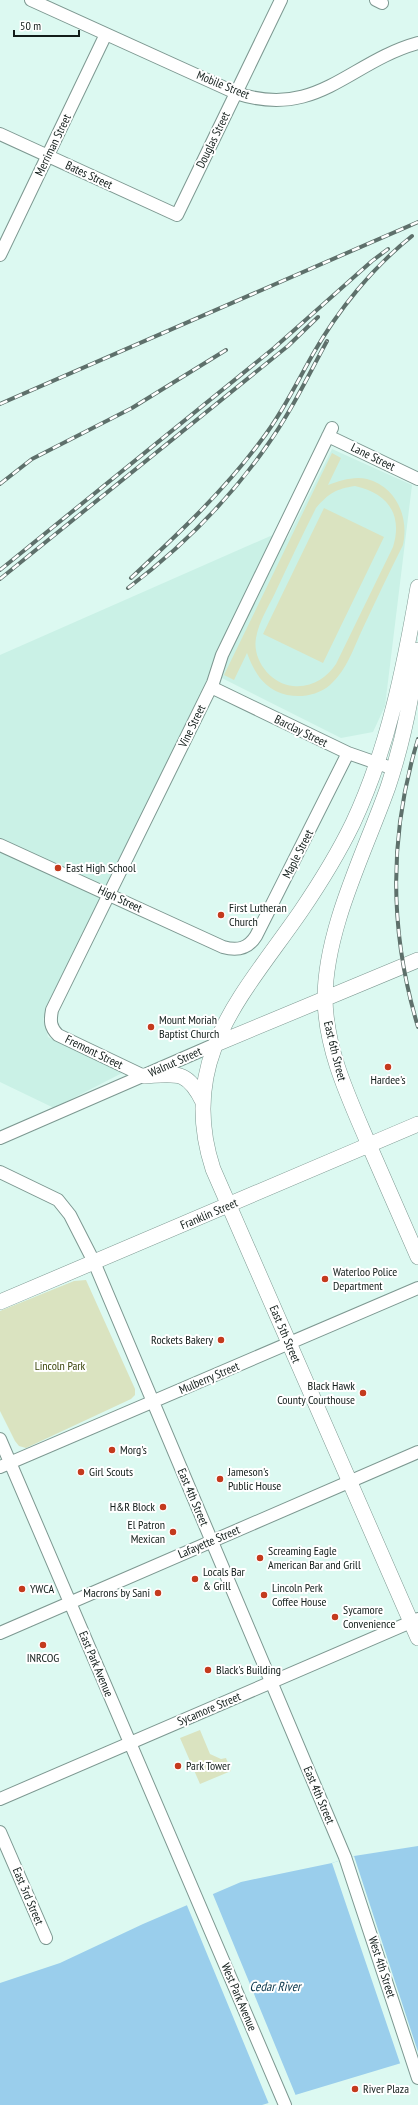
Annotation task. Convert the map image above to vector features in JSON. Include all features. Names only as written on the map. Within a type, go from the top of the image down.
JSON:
[{"type":"main road","name":"East 5th Street","points":[[418,587],[400,683],[378,764],[353,823],[333,860],[301,911],[240,996],[223,1026],[205,1080],[203,1102],[203,1123],[208,1153],[229,1205],[350,1482],[415,1620],[418,1638]]},
{"type":"main road","name":"East 6th Street","points":[[418,650],[409,711],[394,769],[337,927],[329,959],[325,999],[330,1038],[342,1082],[418,1257]]},
{"type":"main road","name":"Walnut Street","points":[[216,1044],[418,960]]},
{"type":"main road","points":[[144,1076],[170,1073],[181,1075],[190,1080],[203,1102]]},
{"type":"main road","name":"Franklin Street","points":[[0,1302],[418,1124]]},
{"type":"street","name":"Mobile Street","points":[[31,0],[46,3],[106,34],[236,93],[259,99],[272,100],[309,96],[334,85],[394,52],[418,43]]},
{"type":"street","name":"Douglas Street","points":[[177,215],[281,0]]},
{"type":"street","name":"Merriman Street","points":[[0,255],[106,34]]},
{"type":"street","name":"Bates Street","points":[[0,134],[177,215]]},
{"type":"street","name":"Lane Street","points":[[330,432],[418,479]]},
{"type":"street","name":"Vine Street","points":[[50,1023],[52,1010],[211,688],[222,655],[330,432]]},
{"type":"street","name":"Barclay Street","points":[[211,688],[348,753],[394,769]]},
{"type":"street","name":"Maple Street","points":[[240,949],[252,942],[256,936],[348,753]]},
{"type":"street","name":"High Street","points":[[0,845],[223,947],[240,949]]},
{"type":"street","name":"Fremont Street","points":[[50,1023],[52,1029],[58,1035],[144,1076]]},
{"type":"street","name":"Walnut Street","points":[[0,1138],[216,1044]]},
{"type":"street","name":"East 4th Street","points":[[0,1172],[58,1200],[70,1214],[94,1262],[345,1857]]},
{"type":"street","name":"Mulberry Street","points":[[5,1465],[418,1288]]},
{"type":"street","name":"East Park Avenue","points":[[0,1439],[5,1465],[70,1602],[193,1889]]},
{"type":"street","name":"Lafayette Street","points":[[0,1633],[418,1452]]},
{"type":"street","name":"Sycamore Street","points":[[0,1799],[415,1620]]},
{"type":"street","name":"East 3rd Street","points":[[0,1832],[46,1938]]},
{"type":"street","name":"West 4th Street","points":[[345,1857],[418,2077]]},
{"type":"street","name":"West Park Avenue","points":[[193,1889],[285,2105]]},
{"type":"shaded area","name":"East High School","points":[[332,449],[412,485],[385,706],[373,732],[341,738],[212,673],[43,1019],[48,1037],[124,1072],[54,1108],[0,1082],[0,655],[275,534],[287,539]]},
{"type":"green space","points":[[332,453],[341,458],[328,485],[347,479],[357,478],[367,479],[377,483],[393,496],[402,514],[404,524],[403,545],[350,658],[336,679],[330,685],[320,691],[304,696],[287,695],[266,685],[253,668],[247,653],[234,680],[224,675]],"holes":[[[355,486],[367,489],[384,500],[394,515],[396,535],[393,547],[336,664],[328,674],[312,684],[300,686],[293,686],[277,681],[265,670],[257,654],[256,638],[262,620],[316,508],[329,495],[338,490]]]},
{"type":"green space","points":[[324,508],[384,537],[323,663],[263,634]]},
{"type":"green space","name":"Lincoln Park","points":[[86,1280],[135,1389],[135,1395],[131,1399],[26,1448],[19,1446],[0,1411],[0,1311],[74,1281]]},
{"type":"green space","points":[[200,1730],[210,1754],[221,1759],[226,1758],[231,1771],[200,1784],[180,1738]]},
{"type":"water","name":"Cedar River","points":[[418,1846],[418,2058],[262,2105],[0,2105],[0,1983],[60,1963],[143,1924],[241,1882],[332,1863],[354,1856]]},
{"type":"pier","points":[[354,1856],[418,2052],[418,2060],[401,2066],[332,1863]]},
{"type":"pier","points":[[212,1892],[296,2096],[269,2104],[186,1903]]},
{"type":"railway","points":[[0,404],[418,222]]},
{"type":"railway","points":[[131,578],[215,496],[246,460],[268,432],[313,354],[345,306],[370,275],[412,236]]},
{"type":"railway","points":[[0,570],[274,348],[372,261],[388,249]]},
{"type":"railway","points":[[0,579],[288,346],[318,317]]},
{"type":"railway","points":[[128,588],[167,557],[203,523],[236,486],[275,434],[327,341]]},
{"type":"railway","points":[[0,484],[32,459],[132,408],[226,350]]},
{"type":"railway","points":[[418,739],[408,775],[402,811],[396,883],[402,955],[408,991],[418,1027]]},
{"type":"place","name":"East High School","points":[[58,868]]},
{"type":"place","name":"First Lutheran Church","points":[[221,915]]},
{"type":"place","name":"Mount Moriah Baptist Church","points":[[151,1027]]},
{"type":"place","name":"Hardee's","points":[[388,1067]]},
{"type":"place","name":"Waterloo Police Department","points":[[325,1279]]},
{"type":"place","name":"Rockets Bakery","points":[[221,1340]]},
{"type":"place","name":"Black Hawk County Courthouse","points":[[363,1393]]},
{"type":"place","name":"Morg's","points":[[112,1450]]},
{"type":"place","name":"Girl Scouts","points":[[81,1472]]},
{"type":"place","name":"Jameson's Public House","points":[[220,1479]]},
{"type":"place","name":"H&R Block","points":[[163,1507]]},
{"type":"place","name":"El Patron Mexican","points":[[173,1532]]},
{"type":"place","name":"Screaming Eagle American Bar and Grill","points":[[260,1558]]},
{"type":"place","name":"Locals Bar & Grill","points":[[195,1579]]},
{"type":"place","name":"YWCA","points":[[22,1589]]},
{"type":"place","name":"Macrons by Sani","points":[[158,1593]]},
{"type":"place","name":"Lincoln Perk Coffee House","points":[[264,1595]]},
{"type":"place","name":"Sycamore Convenience","points":[[335,1617]]},
{"type":"place","name":"INRCOG","points":[[43,1645]]},
{"type":"place","name":"Black's Building","points":[[208,1670]]},
{"type":"place","name":"Park Tower","points":[[178,1766]]},
{"type":"place","name":"River Plaza","points":[[355,2089]]}]
